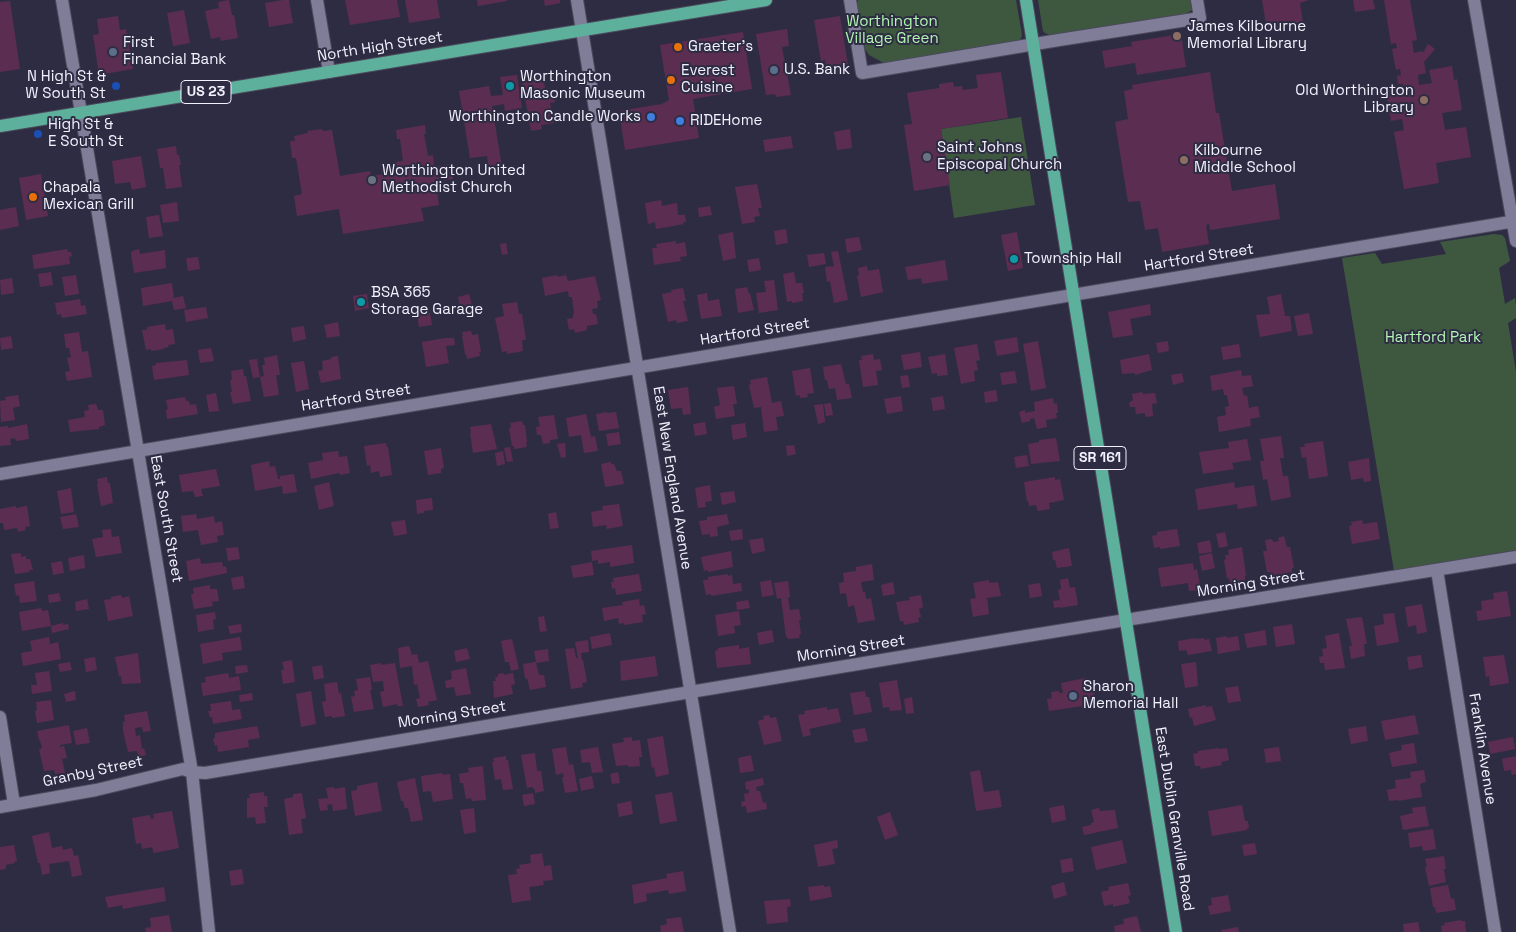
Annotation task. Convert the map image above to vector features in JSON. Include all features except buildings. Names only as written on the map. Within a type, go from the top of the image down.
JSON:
[{"type":"main road","name":"North High Street","points":[[0,126],[766,0]]},
{"type":"main road","name":"East Dublin Granville Road","points":[[1026,0],[1176,932]]},
{"type":"street","name":"East South Street","points":[[62,0],[192,772],[209,932]]},
{"type":"street","points":[[317,0],[329,72]]},
{"type":"street","name":"East New England Avenue","points":[[577,0],[730,932]]},
{"type":"street","points":[[850,0],[862,73],[1200,18],[1197,0]]},
{"type":"street","points":[[1474,0],[1516,241]]},
{"type":"street","name":"Hartford Street","points":[[0,474],[1514,222]]},
{"type":"street","name":"Morning Street","points":[[192,772],[205,773],[1516,557]]},
{"type":"street","name":"Franklin Avenue","points":[[1437,570],[1495,932]]},
{"type":"street","points":[[0,717],[14,804]]},
{"type":"street","name":"Granby Street","points":[[0,806],[96,790],[183,770],[192,772]]},
{"type":"green space","name":"Worthington Village Green","points":[[858,0],[1016,0],[1022,35],[1019,41],[887,63],[882,62],[869,55],[865,49],[857,6]]},
{"type":"green space","points":[[1038,0],[1194,0],[1194,6],[1192,10],[1185,14],[1052,36],[1043,31]]},
{"type":"green space","points":[[1021,117],[1035,205],[954,218],[941,129]]},
{"type":"green space","name":"Hartford Park","points":[[1494,234],[1502,235],[1505,238],[1510,261],[1499,268],[1505,304],[1515,298],[1516,305],[1516,318],[1508,323],[1516,372],[1516,550],[1394,571],[1342,258],[1375,253],[1382,264],[1446,254],[1440,242]]},
{"type":"place","name":"James Kilbourne Memorial Library","points":[[1177,36]]},
{"type":"place","name":"Graeter's","points":[[678,47]]},
{"type":"place","name":"First Financial Bank","points":[[113,52]]},
{"type":"place","name":"U.S. Bank","points":[[774,70]]},
{"type":"place","name":"Everest Cuisine","points":[[671,80]]},
{"type":"place","name":"N High St & W South St","points":[[116,86]]},
{"type":"place","name":"Worthington Masonic Museum","points":[[510,86]]},
{"type":"place","name":"Old Worthington Library","points":[[1424,100]]},
{"type":"place","name":"Worthington Candle Works","points":[[651,117]]},
{"type":"place","name":"RIDEHome","points":[[680,121]]},
{"type":"place","name":"High St & E South St","points":[[38,134]]},
{"type":"place","name":"Saint Johns Episcopal Church","points":[[927,157]]},
{"type":"place","name":"Kilbourne Middle School","points":[[1184,160]]},
{"type":"place","name":"Worthington United Methodist Church","points":[[372,180]]},
{"type":"place","name":"Chapala Mexican Grill","points":[[33,197]]},
{"type":"place","name":"Township Hall","points":[[1014,259]]},
{"type":"place","name":"BSA 365 Storage Garage","points":[[361,302]]},
{"type":"place","name":"Sharon Memorial Hall","points":[[1073,696]]}]
